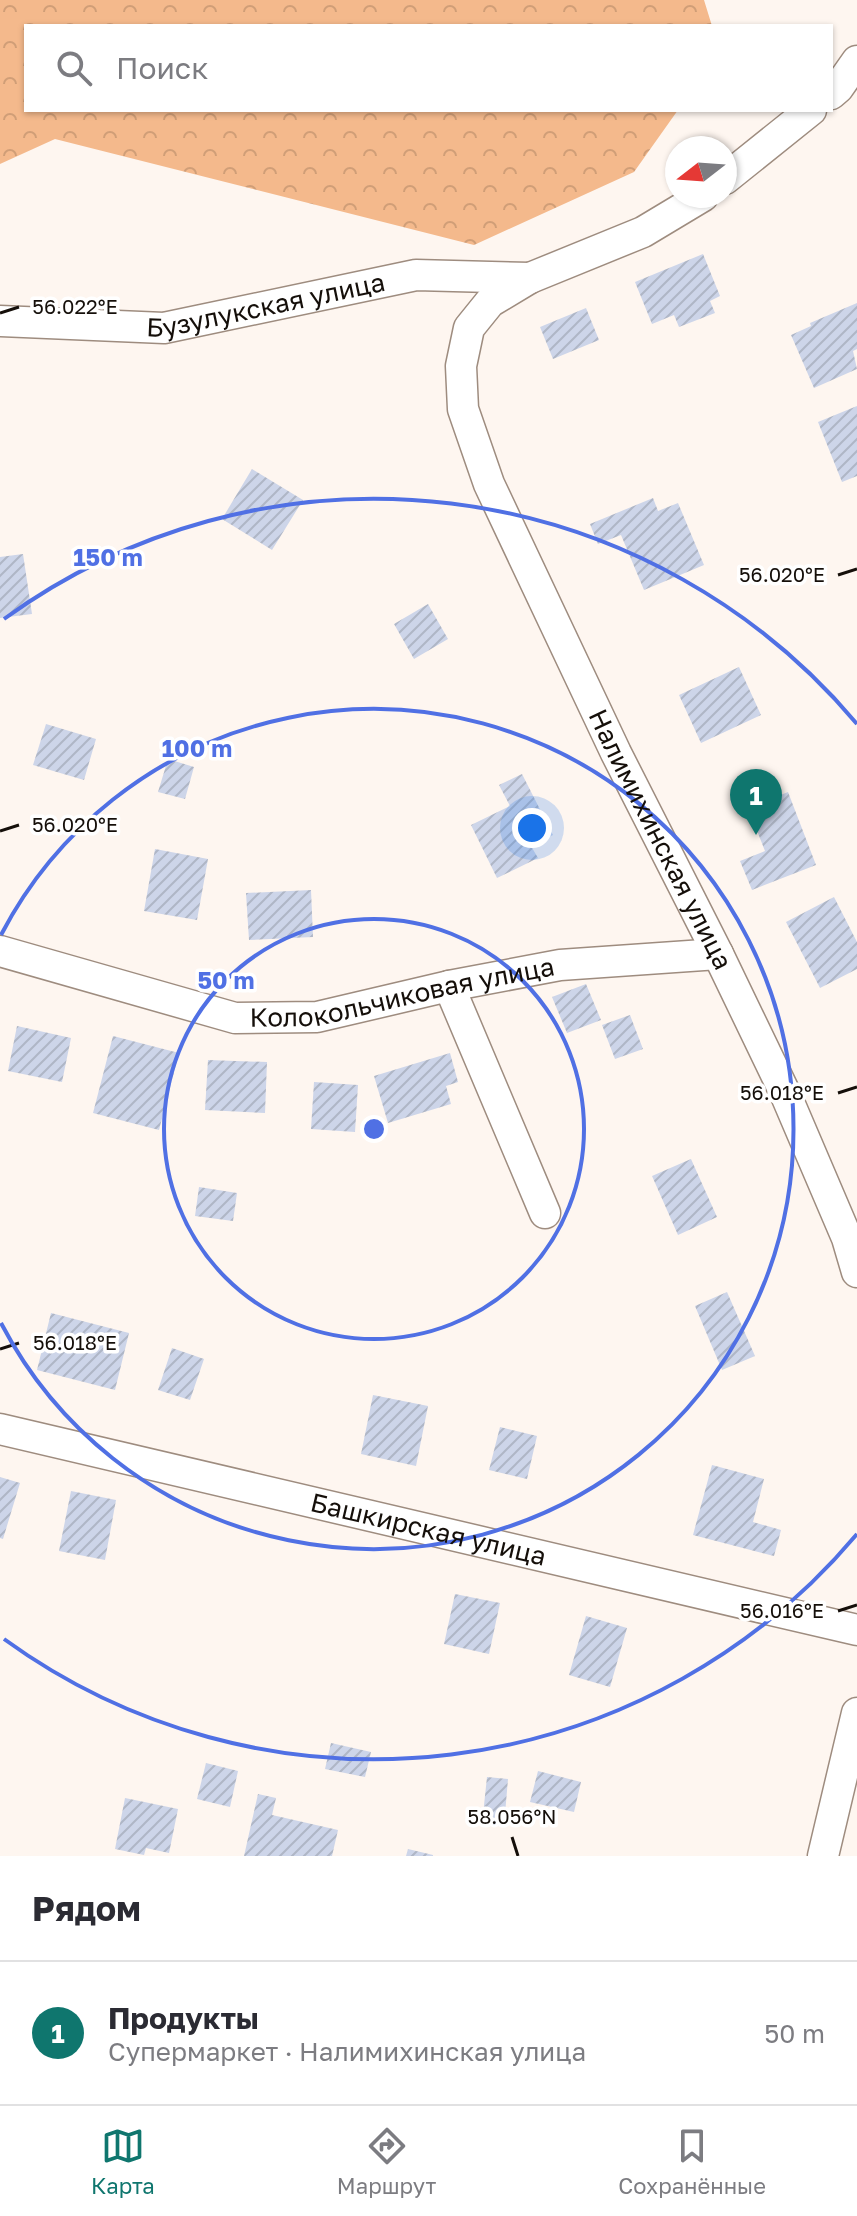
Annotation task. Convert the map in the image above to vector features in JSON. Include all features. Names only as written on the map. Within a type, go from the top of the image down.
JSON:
[{"type":"street","points":[[833,91],[857,61]]},
{"type":"street","points":[[737,169],[809,112]]},
{"type":"street","name":"Бузулукская улица","points":[[463,409],[461,366],[469,328],[490,302],[530,278],[643,232],[683,208]]},
{"type":"street","name":"Бузулукская улица","points":[[0,321],[164,328],[416,275],[530,278]]},
{"type":"street","name":"Налимихинская улица","points":[[463,409],[489,484],[616,753],[785,1093],[847,1238],[857,1272]]},
{"type":"street","name":"Колокольчиковая улица","points":[[0,951],[235,1018],[317,1017],[449,986],[560,965],[718,954]]},
{"type":"street","points":[[449,986],[545,1213]]},
{"type":"street","name":"Башкирская улица","points":[[0,1429],[857,1630]]},
{"type":"street","points":[[823,1856],[857,1713]]},
{"type":"green space","points":[[0,0],[704,0],[711,24],[24,24],[24,112],[677,112],[634,172],[474,245],[55,139],[0,164]]},
{"type":"building","points":[[703,254],[720,296],[710,301],[715,313],[679,327],[674,315],[652,324],[635,282]]},
{"type":"building","points":[[857,303],[857,349],[853,351],[857,369],[814,388],[791,335],[811,326],[810,323]]},
{"type":"building","points":[[586,308],[599,340],[553,359],[540,327]]},
{"type":"building","points":[[857,406],[857,476],[842,482],[818,422]]},
{"type":"building","points":[[252,469],[303,500],[272,550],[222,519]]},
{"type":"building","points":[[653,498],[658,511],[678,503],[704,565],[644,590],[621,535],[598,544],[590,524]]},
{"type":"building","points":[[23,554],[32,614],[0,618],[0,557]]},
{"type":"building","points":[[428,604],[448,639],[414,659],[394,624]]},
{"type":"building","points":[[739,667],[761,715],[701,743],[679,695]]},
{"type":"building","points":[[46,724],[96,739],[84,780],[33,765]]},
{"type":"building","points":[[168,759],[194,767],[185,799],[158,792]]},
{"type":"building","points":[[522,774],[553,835],[531,846],[538,858],[497,878],[471,825],[510,806],[499,785]]},
{"type":"building","points":[[788,792],[816,865],[752,890],[740,861],[765,851],[748,808]]},
{"type":"building","points":[[155,849],[208,859],[197,920],[144,911]]},
{"type":"building","points":[[311,890],[313,937],[249,940],[246,893]]},
{"type":"building","points":[[834,897],[857,942],[857,969],[820,988],[786,922]]},
{"type":"building","points":[[586,984],[601,1020],[567,1033],[552,997]]},
{"type":"building","points":[[630,1015],[643,1049],[615,1059],[602,1025]]},
{"type":"building","points":[[17,1026],[71,1038],[62,1082],[8,1071]]},
{"type":"building","points":[[113,1036],[179,1053],[159,1130],[93,1113]]},
{"type":"building","points":[[450,1053],[458,1082],[446,1086],[451,1104],[388,1123],[374,1076]]},
{"type":"building","points":[[208,1060],[267,1062],[265,1113],[205,1110]]},
{"type":"building","points":[[314,1082],[358,1085],[355,1132],[311,1129]]},
{"type":"building","points":[[691,1159],[717,1217],[678,1235],[652,1176]]},
{"type":"building","points":[[199,1187],[237,1193],[233,1221],[195,1216]]},
{"type":"building","points":[[727,1292],[755,1356],[722,1370],[695,1306]]},
{"type":"building","points":[[51,1313],[129,1333],[115,1390],[37,1370]]},
{"type":"building","points":[[172,1348],[204,1359],[190,1400],[158,1390]]},
{"type":"building","points":[[373,1395],[428,1406],[416,1466],[361,1454]]},
{"type":"building","points":[[500,1427],[537,1436],[527,1479],[489,1470]]},
{"type":"building","points":[[712,1465],[764,1479],[753,1522],[781,1530],[774,1556],[693,1535]]},
{"type":"building","points":[[0,1477],[20,1483],[3,1539],[0,1538]]},
{"type":"building","points":[[71,1491],[116,1500],[105,1560],[59,1551]]},
{"type":"building","points":[[455,1594],[500,1603],[489,1654],[444,1644]]},
{"type":"building","points":[[586,1616],[627,1628],[610,1687],[569,1675]]},
{"type":"building","points":[[331,1743],[371,1752],[365,1777],[325,1769]]},
{"type":"building","points":[[206,1763],[238,1771],[230,1807],[197,1799]]},
{"type":"building","points":[[538,1771],[581,1782],[574,1812],[530,1802]]},
{"type":"building","points":[[487,1777],[508,1779],[504,1826],[482,1824]]},
{"type":"building","points":[[258,1794],[276,1798],[272,1815],[338,1830],[332,1856],[244,1856]]},
{"type":"building","points":[[125,1798],[178,1809],[169,1853],[146,1848],[144,1855],[115,1849]]},
{"type":"building","points":[[408,1849],[433,1855],[433,1856],[406,1856]]},
{"type":"place","name":"Продукты","points":[[756,835]]}]
